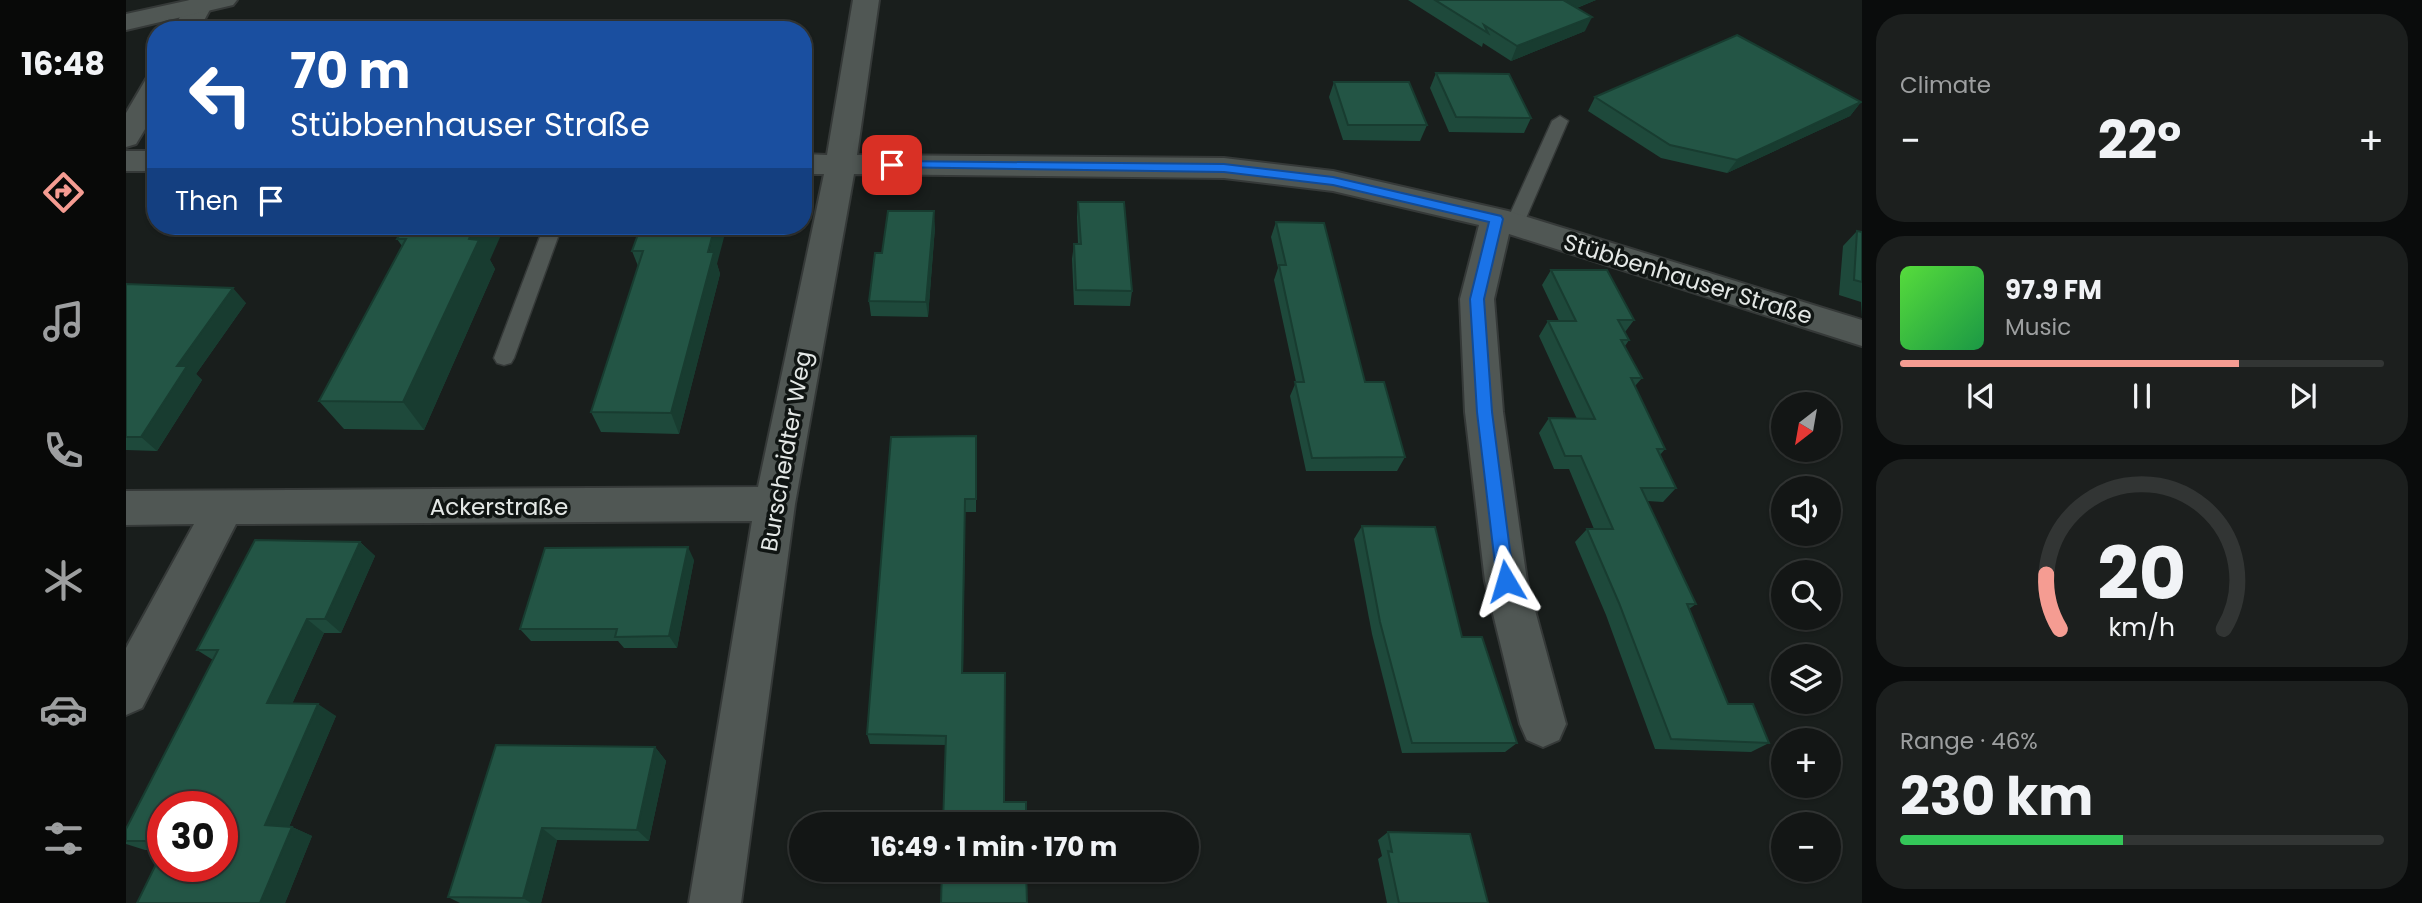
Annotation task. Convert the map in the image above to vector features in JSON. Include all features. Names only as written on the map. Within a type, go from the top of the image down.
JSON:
[{"type":"street","name":"Burscheidter Weg","points":[[715,903],[775,504],[841,164],[866,0]]},
{"type":"street","points":[[126,22],[209,2]]},
{"type":"street","points":[[193,21],[209,2]]},
{"type":"street","points":[[126,138],[147,101]]},
{"type":"street","points":[[126,161],[147,161]]},
{"type":"street","name":"Stübbenhauser Straße","points":[[812,164],[1224,168],[1333,181],[1506,222],[1862,333]]},
{"type":"street","points":[[1506,222],[1477,299],[1484,412],[1506,581],[1543,724]]},
{"type":"street","name":"Ackerstraße","points":[[126,508],[775,504]]},
{"type":"street","points":[[126,693],[224,508]]},
{"type":"lane","points":[[1506,222],[1560,121]]},
{"type":"lane","points":[[504,358],[550,235]]},
{"type":"building","points":[[1435,0],[1567,0],[1565,1],[1592,17],[1517,46],[1484,25],[1488,33]]},
{"type":"building","points":[[1737,35],[1861,102],[1737,160],[1670,145],[1595,97]]},
{"type":"building","points":[[1436,73],[1509,74],[1531,118],[1456,117]]},
{"type":"building","points":[[1334,82],[1409,82],[1427,125],[1348,125]]},
{"type":"building","points":[[1078,202],[1124,202],[1132,291],[1076,290],[1074,244],[1081,244]]},
{"type":"building","points":[[888,211],[934,211],[926,302],[869,301],[875,253],[882,253]]},
{"type":"building","points":[[1276,222],[1324,223],[1365,382],[1384,382],[1405,457],[1312,458],[1295,382],[1304,382],[1279,265],[1286,265]]},
{"type":"building","points":[[1857,231],[1862,232],[1862,282],[1854,280]]},
{"type":"building","points":[[399,235],[471,235],[469,239],[479,240],[403,402],[319,401],[406,239],[397,239]]},
{"type":"building","points":[[638,235],[713,235],[708,252],[714,252],[671,413],[591,412],[643,251],[632,251]]},
{"type":"building","points":[[1551,270],[1607,270],[1634,320],[1618,320],[1629,340],[1621,340],[1642,378],[1631,378],[1665,449],[1657,449],[1676,488],[1641,488],[1696,604],[1687,604],[1728,704],[1753,704],[1769,743],[1671,739],[1619,603],[1587,529],[1613,529],[1581,456],[1565,456],[1549,418],[1595,419],[1548,321],[1576,321]]},
{"type":"building","points":[[126,284],[233,288],[177,366],[187,366],[141,437],[126,437]]},
{"type":"building","points":[[976,436],[976,499],[965,499],[962,673],[1005,673],[1004,802],[1026,802],[1026,812],[943,812],[946,736],[867,734],[891,437]]},
{"type":"building","points":[[1362,526],[1435,527],[1462,637],[1482,637],[1517,743],[1412,743],[1380,622]]},
{"type":"building","points":[[255,540],[360,542],[325,619],[307,619],[267,703],[318,704],[265,825],[292,827],[260,903],[137,903],[147,882],[238,882],[238,791],[147,791],[147,841],[126,841],[126,829],[218,650],[197,650]]},
{"type":"building","points":[[688,547],[669,636],[615,637],[617,629],[520,629],[545,548]]},
{"type":"building","points":[[496,745],[655,747],[637,830],[542,828],[523,898],[448,897]]},
{"type":"building","points":[[1388,832],[1470,834],[1488,903],[1399,903],[1388,851],[1392,852]]},
{"type":"building","points":[[942,882],[1026,882],[1027,903],[941,903]]},
{"type":"route","points":[[892,165],[1224,168],[1333,181],[1497,219],[1477,299],[1484,412],[1506,581]]}]
